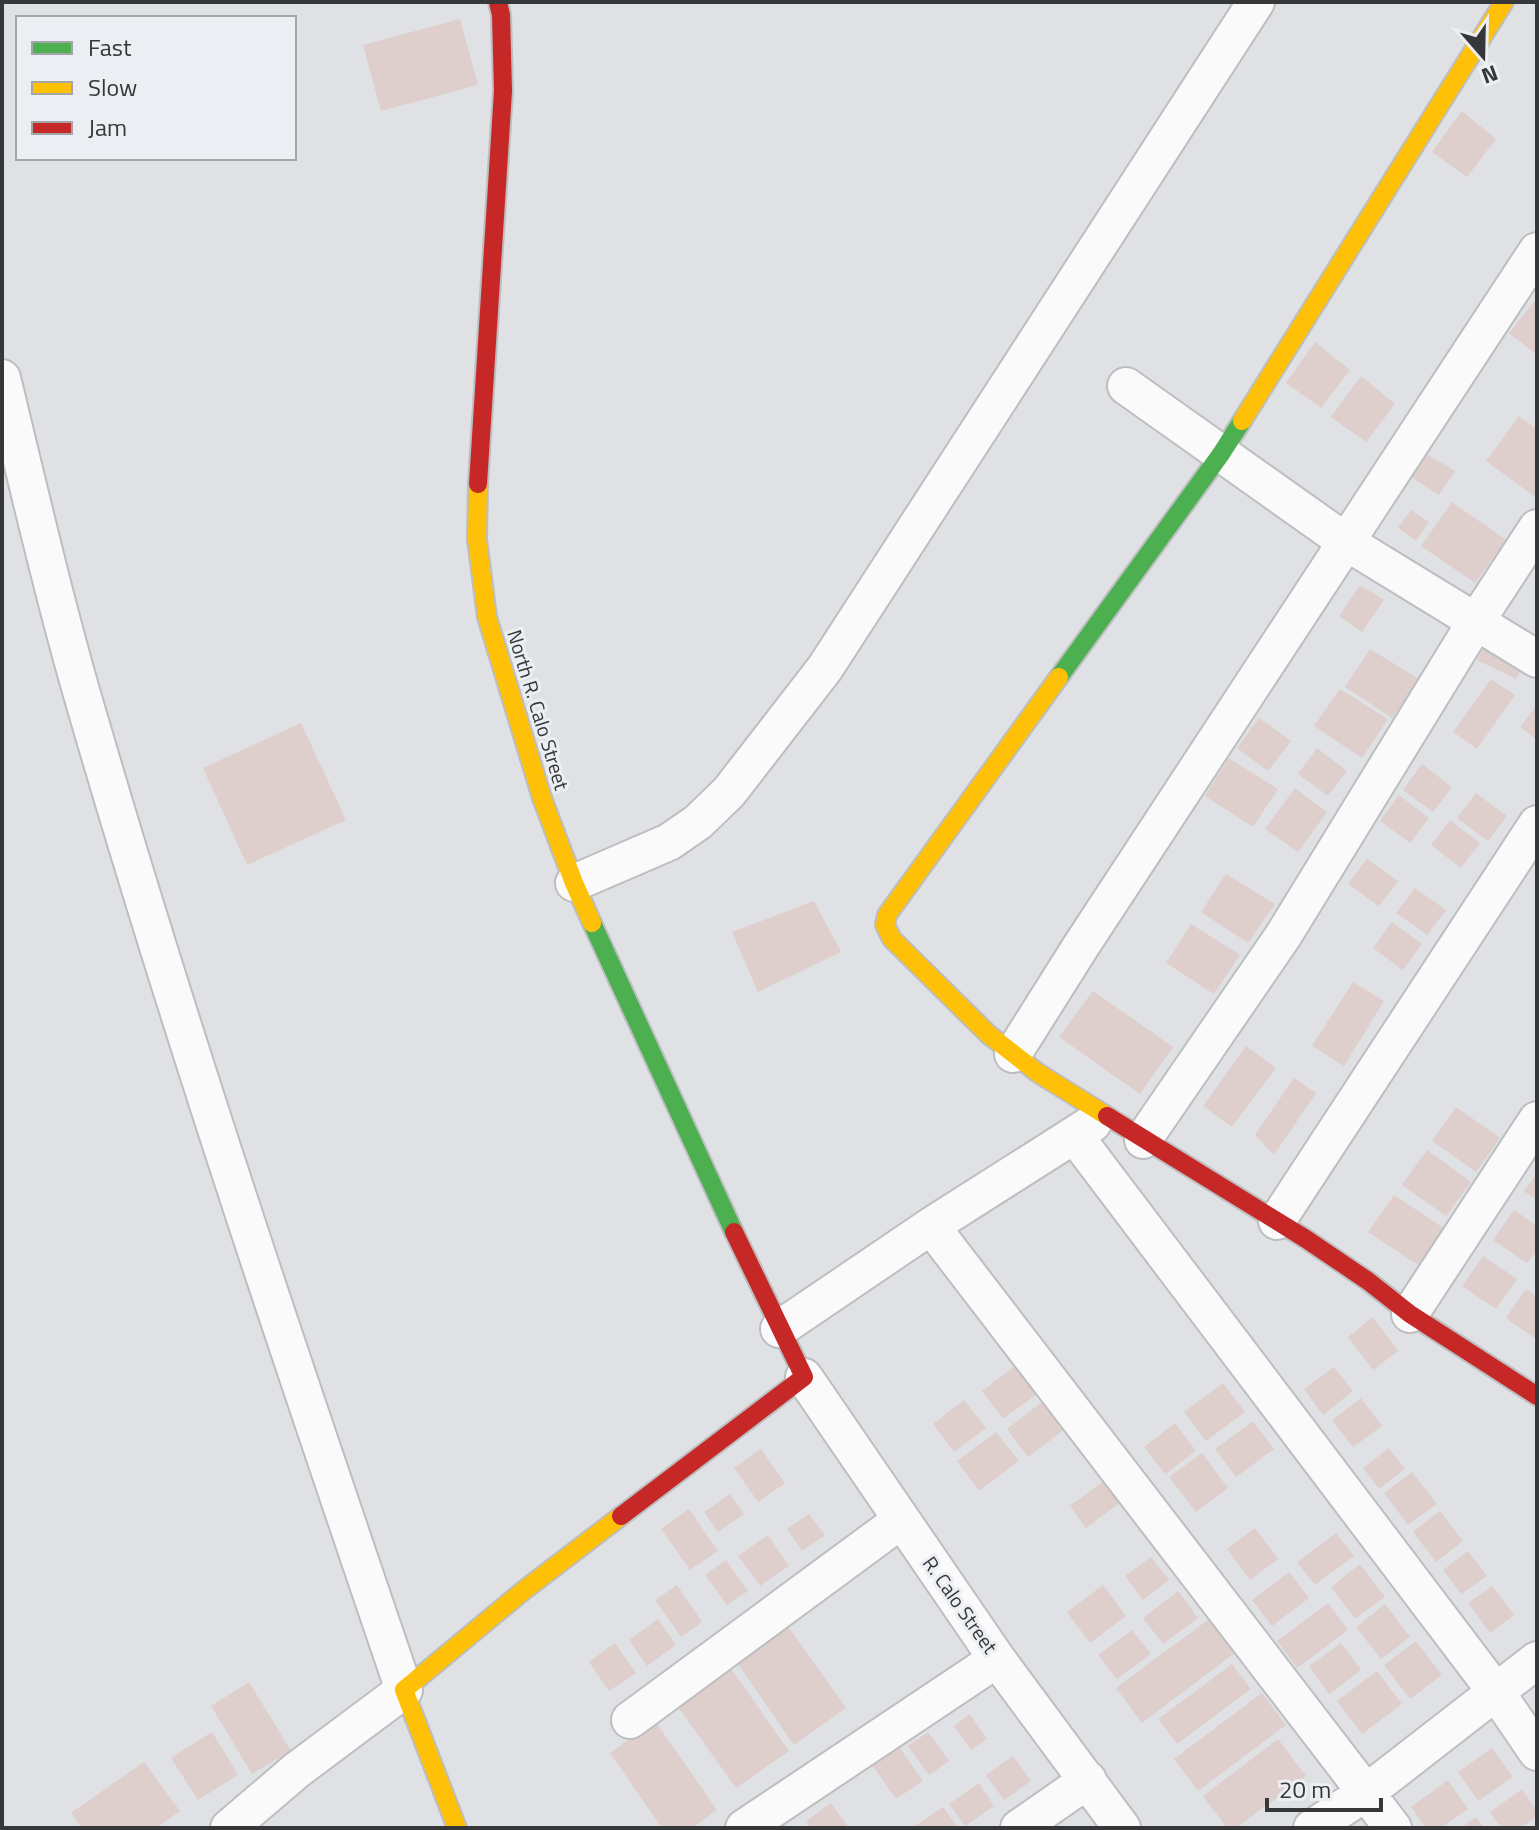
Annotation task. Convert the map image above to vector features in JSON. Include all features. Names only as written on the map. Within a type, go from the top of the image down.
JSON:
[{"type":"main road","name":"North R. Calo Street","points":[[498,2],[503,91],[478,449],[477,539],[487,617],[542,798],[574,883],[779,1329],[804,1377]]},
{"type":"main road","points":[[1504,2],[1221,454],[887,915],[885,925],[889,936],[988,1034],[1038,1073],[1277,1221],[1368,1281],[1410,1314],[1537,1396]]},
{"type":"main road","points":[[457,1828],[404,1690],[523,1591],[804,1377]]},
{"type":"street","points":[[574,883],[669,842],[698,822],[729,792],[806,693],[834,655],[1256,2]]},
{"type":"street","points":[[1013,1054],[1537,251]]},
{"type":"street","points":[[2,378],[86,707],[108,781],[282,1332],[404,1690],[297,1770],[229,1828]]},
{"type":"street","points":[[1126,386],[1346,542],[1537,659]]},
{"type":"street","points":[[1143,1140],[1283,936],[1475,623],[1537,528]]},
{"type":"street","points":[[1277,1221],[1537,824]]},
{"type":"street","points":[[779,1329],[931,1226],[1104,1115]]},
{"type":"street","points":[[1410,1314],[1537,1120]]},
{"type":"street","points":[[1075,1136],[1496,1692],[1537,1752]]},
{"type":"street","points":[[931,1226],[1393,1828]]},
{"type":"street","name":"R. Calo Street","points":[[804,1377],[997,1659],[1122,1828]]},
{"type":"street","points":[[630,1720],[900,1521]]},
{"type":"street","points":[[744,1828],[997,1659]]},
{"type":"street","points":[[1312,1828],[1367,1792],[1537,1660]]},
{"type":"street","points":[[1019,1828],[1088,1780]]},
{"type":"building","points":[[460,19],[478,85],[381,111],[363,45]]},
{"type":"building","points":[[1462,111],[1496,139],[1467,177],[1432,152]]},
{"type":"building","points":[[1537,298],[1537,355],[1509,333]]},
{"type":"building","points":[[1315,342],[1350,370],[1321,408],[1286,383]]},
{"type":"building","points":[[1361,376],[1395,404],[1366,442],[1331,417]]},
{"type":"building","points":[[1519,416],[1537,429],[1537,493],[1534,496],[1486,461]]},
{"type":"building","points":[[1420,450],[1455,471],[1439,495],[1406,474]]},
{"type":"building","points":[[1452,502],[1506,540],[1475,583],[1421,546]]},
{"type":"building","points":[[1411,510],[1429,522],[1416,541],[1398,528]]},
{"type":"building","points":[[1360,585],[1384,600],[1362,632],[1339,616]]},
{"type":"building","points":[[1486,642],[1525,661],[1516,679],[1477,660]]},
{"type":"building","points":[[1370,649],[1419,679],[1392,718],[1345,687]]},
{"type":"building","points":[[1491,679],[1515,695],[1477,749],[1453,732]]},
{"type":"building","points":[[1340,689],[1388,719],[1362,758],[1314,726]]},
{"type":"building","points":[[1537,705],[1537,740],[1520,727]]},
{"type":"building","points":[[1259,718],[1291,741],[1268,771],[1237,748]]},
{"type":"building","points":[[301,723],[346,820],[247,865],[203,768]]},
{"type":"building","points":[[1317,748],[1347,771],[1328,796],[1298,774]]},
{"type":"building","points":[[1229,758],[1278,789],[1253,827],[1205,796]]},
{"type":"building","points":[[1422,764],[1452,787],[1433,812],[1403,790]]},
{"type":"building","points":[[1295,788],[1327,812],[1298,852],[1265,829]]},
{"type":"building","points":[[1476,793],[1507,816],[1488,841],[1457,818]]},
{"type":"building","points":[[1399,795],[1429,818],[1410,843],[1380,821]]},
{"type":"building","points":[[1450,820],[1480,843],[1461,868],[1431,845]]},
{"type":"building","points":[[1367,859],[1398,881],[1379,906],[1348,884]]},
{"type":"building","points":[[1226,874],[1275,904],[1248,943],[1201,912]]},
{"type":"building","points":[[1415,888],[1446,910],[1427,935],[1396,913]]},
{"type":"building","points":[[814,901],[841,952],[758,992],[732,932]]},
{"type":"building","points":[[1392,922],[1422,944],[1403,970],[1373,948]]},
{"type":"building","points":[[1191,924],[1240,955],[1214,994],[1166,963]]},
{"type":"building","points":[[1353,982],[1384,1001],[1344,1066],[1312,1046]]},
{"type":"building","points":[[1093,991],[1173,1047],[1140,1094],[1059,1037]]},
{"type":"building","points":[[1246,1046],[1276,1068],[1232,1127],[1203,1106]]},
{"type":"building","points":[[1294,1078],[1316,1093],[1274,1155],[1255,1135]]},
{"type":"building","points":[[1456,1107],[1500,1138],[1476,1172],[1432,1141]]},
{"type":"building","points":[[1427,1150],[1471,1182],[1446,1216],[1402,1185]]},
{"type":"building","points":[[1537,1173],[1537,1200],[1524,1191]]},
{"type":"building","points":[[1394,1195],[1445,1229],[1420,1266],[1368,1232]]},
{"type":"building","points":[[1514,1210],[1537,1226],[1537,1250],[1527,1263],[1493,1240]]},
{"type":"building","points":[[1483,1256],[1517,1279],[1496,1309],[1462,1286]]},
{"type":"building","points":[[1526,1289],[1537,1296],[1537,1340],[1506,1318]]},
{"type":"building","points":[[1373,1317],[1398,1351],[1373,1370],[1348,1337]]},
{"type":"building","points":[[1015,1366],[1037,1394],[1003,1419],[982,1391]]},
{"type":"building","points":[[1334,1367],[1353,1391],[1323,1415],[1304,1389]]},
{"type":"building","points":[[1223,1383],[1245,1412],[1206,1441],[1184,1412]]},
{"type":"building","points":[[1047,1398],[1069,1426],[1028,1457],[1007,1429]]},
{"type":"building","points":[[1361,1398],[1382,1426],[1353,1447],[1332,1420]]},
{"type":"building","points":[[964,1400],[986,1428],[954,1452],[933,1424]]},
{"type":"building","points":[[1253,1421],[1274,1449],[1236,1477],[1215,1449]]},
{"type":"building","points":[[1175,1423],[1196,1451],[1165,1474],[1144,1447]]},
{"type":"building","points":[[996,1432],[1019,1461],[979,1491],[957,1461]]},
{"type":"building","points":[[1389,1448],[1405,1469],[1379,1489],[1363,1468]]},
{"type":"building","points":[[761,1449],[785,1483],[758,1502],[734,1468]]},
{"type":"building","points":[[1202,1453],[1228,1488],[1196,1512],[1169,1477]]},
{"type":"building","points":[[1412,1472],[1437,1504],[1408,1525],[1384,1493]]},
{"type":"building","points":[[1105,1480],[1122,1501],[1086,1528],[1070,1506]]},
{"type":"building","points":[[730,1494],[744,1514],[718,1532],[704,1512]]},
{"type":"building","points":[[689,1509],[718,1551],[690,1570],[661,1529]]},
{"type":"building","points":[[1440,1511],[1463,1541],[1436,1562],[1413,1532]]},
{"type":"building","points":[[809,1514],[825,1535],[802,1551],[787,1529]]},
{"type":"building","points":[[1255,1528],[1278,1559],[1250,1580],[1227,1549]]},
{"type":"building","points":[[1336,1533],[1354,1556],[1315,1585],[1297,1562]]},
{"type":"building","points":[[768,1535],[789,1566],[760,1586],[738,1556]]},
{"type":"building","points":[[1468,1551],[1487,1576],[1461,1594],[1443,1570]]},
{"type":"building","points":[[1151,1557],[1169,1580],[1143,1600],[1125,1576]]},
{"type":"building","points":[[726,1560],[748,1591],[727,1605],[705,1575]]},
{"type":"building","points":[[1360,1564],[1385,1597],[1355,1619],[1331,1587]]},
{"type":"building","points":[[1289,1572],[1309,1598],[1272,1626],[1252,1600]]},
{"type":"building","points":[[677,1585],[702,1622],[681,1637],[655,1600]]},
{"type":"building","points":[[1103,1585],[1126,1616],[1090,1643],[1067,1612]]},
{"type":"building","points":[[1492,1586],[1514,1615],[1490,1633],[1468,1603]]},
{"type":"building","points":[[1178,1591],[1198,1618],[1163,1644],[1143,1618]]},
{"type":"building","points":[[1328,1603],[1348,1630],[1297,1668],[1277,1641]]},
{"type":"building","points":[[1385,1604],[1410,1637],[1381,1659],[1356,1627]]},
{"type":"building","points":[[658,1619],[676,1645],[647,1666],[629,1640]]},
{"type":"building","points":[[1209,1619],[1235,1653],[1142,1723],[1116,1688]]},
{"type":"building","points":[[787,1625],[846,1708],[794,1745],[736,1661]]},
{"type":"building","points":[[1132,1630],[1151,1654],[1117,1679],[1098,1655]]},
{"type":"building","points":[[1416,1641],[1442,1675],[1410,1699],[1384,1665]]},
{"type":"building","points":[[615,1643],[636,1673],[609,1691],[589,1662]]},
{"type":"building","points":[[1341,1643],[1361,1670],[1329,1694],[1309,1666]]},
{"type":"building","points":[[1232,1664],[1251,1689],[1177,1744],[1158,1719]]},
{"type":"building","points":[[730,1667],[789,1751],[736,1788],[676,1704]]},
{"type":"building","points":[[1377,1671],[1402,1704],[1362,1734],[1337,1701]]},
{"type":"building","points":[[249,1682],[291,1751],[252,1774],[211,1706]]},
{"type":"building","points":[[1262,1693],[1286,1725],[1198,1791],[1174,1759]]},
{"type":"building","points":[[970,1714],[987,1739],[971,1750],[954,1726]]},
{"type":"building","points":[[655,1721],[717,1810],[692,1828],[662,1828],[610,1753]]},
{"type":"building","points":[[212,1732],[238,1775],[198,1800],[171,1758]]},
{"type":"building","points":[[928,1732],[949,1761],[929,1775],[908,1746]]},
{"type":"building","points":[[1278,1739],[1306,1776],[1236,1828],[1227,1828],[1203,1796]]},
{"type":"building","points":[[899,1747],[923,1781],[896,1799],[872,1765]]},
{"type":"building","points":[[1492,1748],[1513,1777],[1478,1801],[1458,1772]]},
{"type":"building","points":[[1013,1756],[1031,1781],[1004,1800],[986,1775]]},
{"type":"building","points":[[144,1762],[180,1811],[156,1828],[82,1828],[71,1813]]},
{"type":"building","points":[[1448,1780],[1468,1809],[1441,1828],[1426,1828],[1411,1807]]},
{"type":"building","points":[[979,1783],[994,1806],[965,1826],[949,1804]]},
{"type":"building","points":[[1522,1789],[1537,1811],[1537,1816],[1520,1828],[1501,1828],[1490,1812]]},
{"type":"building","points":[[831,1803],[849,1828],[811,1828],[806,1821]]},
{"type":"building","points":[[943,1807],[958,1828],[912,1828]]},
{"type":"building","points":[[1476,1817],[1484,1828],[1461,1828]]},
{"type":"traffic: fast","points":[[1059,677],[1242,421]]},
{"type":"traffic: fast","points":[[592,923],[734,1232]]},
{"type":"traffic: slow","points":[[1242,421],[1504,2]]},
{"type":"traffic: slow","points":[[478,484],[477,539],[487,617],[542,798],[592,923]]},
{"type":"traffic: slow","points":[[1059,677],[887,915],[885,925],[892,939],[988,1034],[1038,1073],[1107,1116]]},
{"type":"traffic: slow","points":[[457,1828],[404,1690],[523,1591],[621,1516]]},
{"type":"traffic: jam","points":[[478,484],[503,91],[498,2]]},
{"type":"traffic: jam","points":[[1107,1116],[1306,1239],[1410,1314],[1537,1396]]},
{"type":"traffic: jam","points":[[621,1516],[804,1377],[734,1232]]}]
